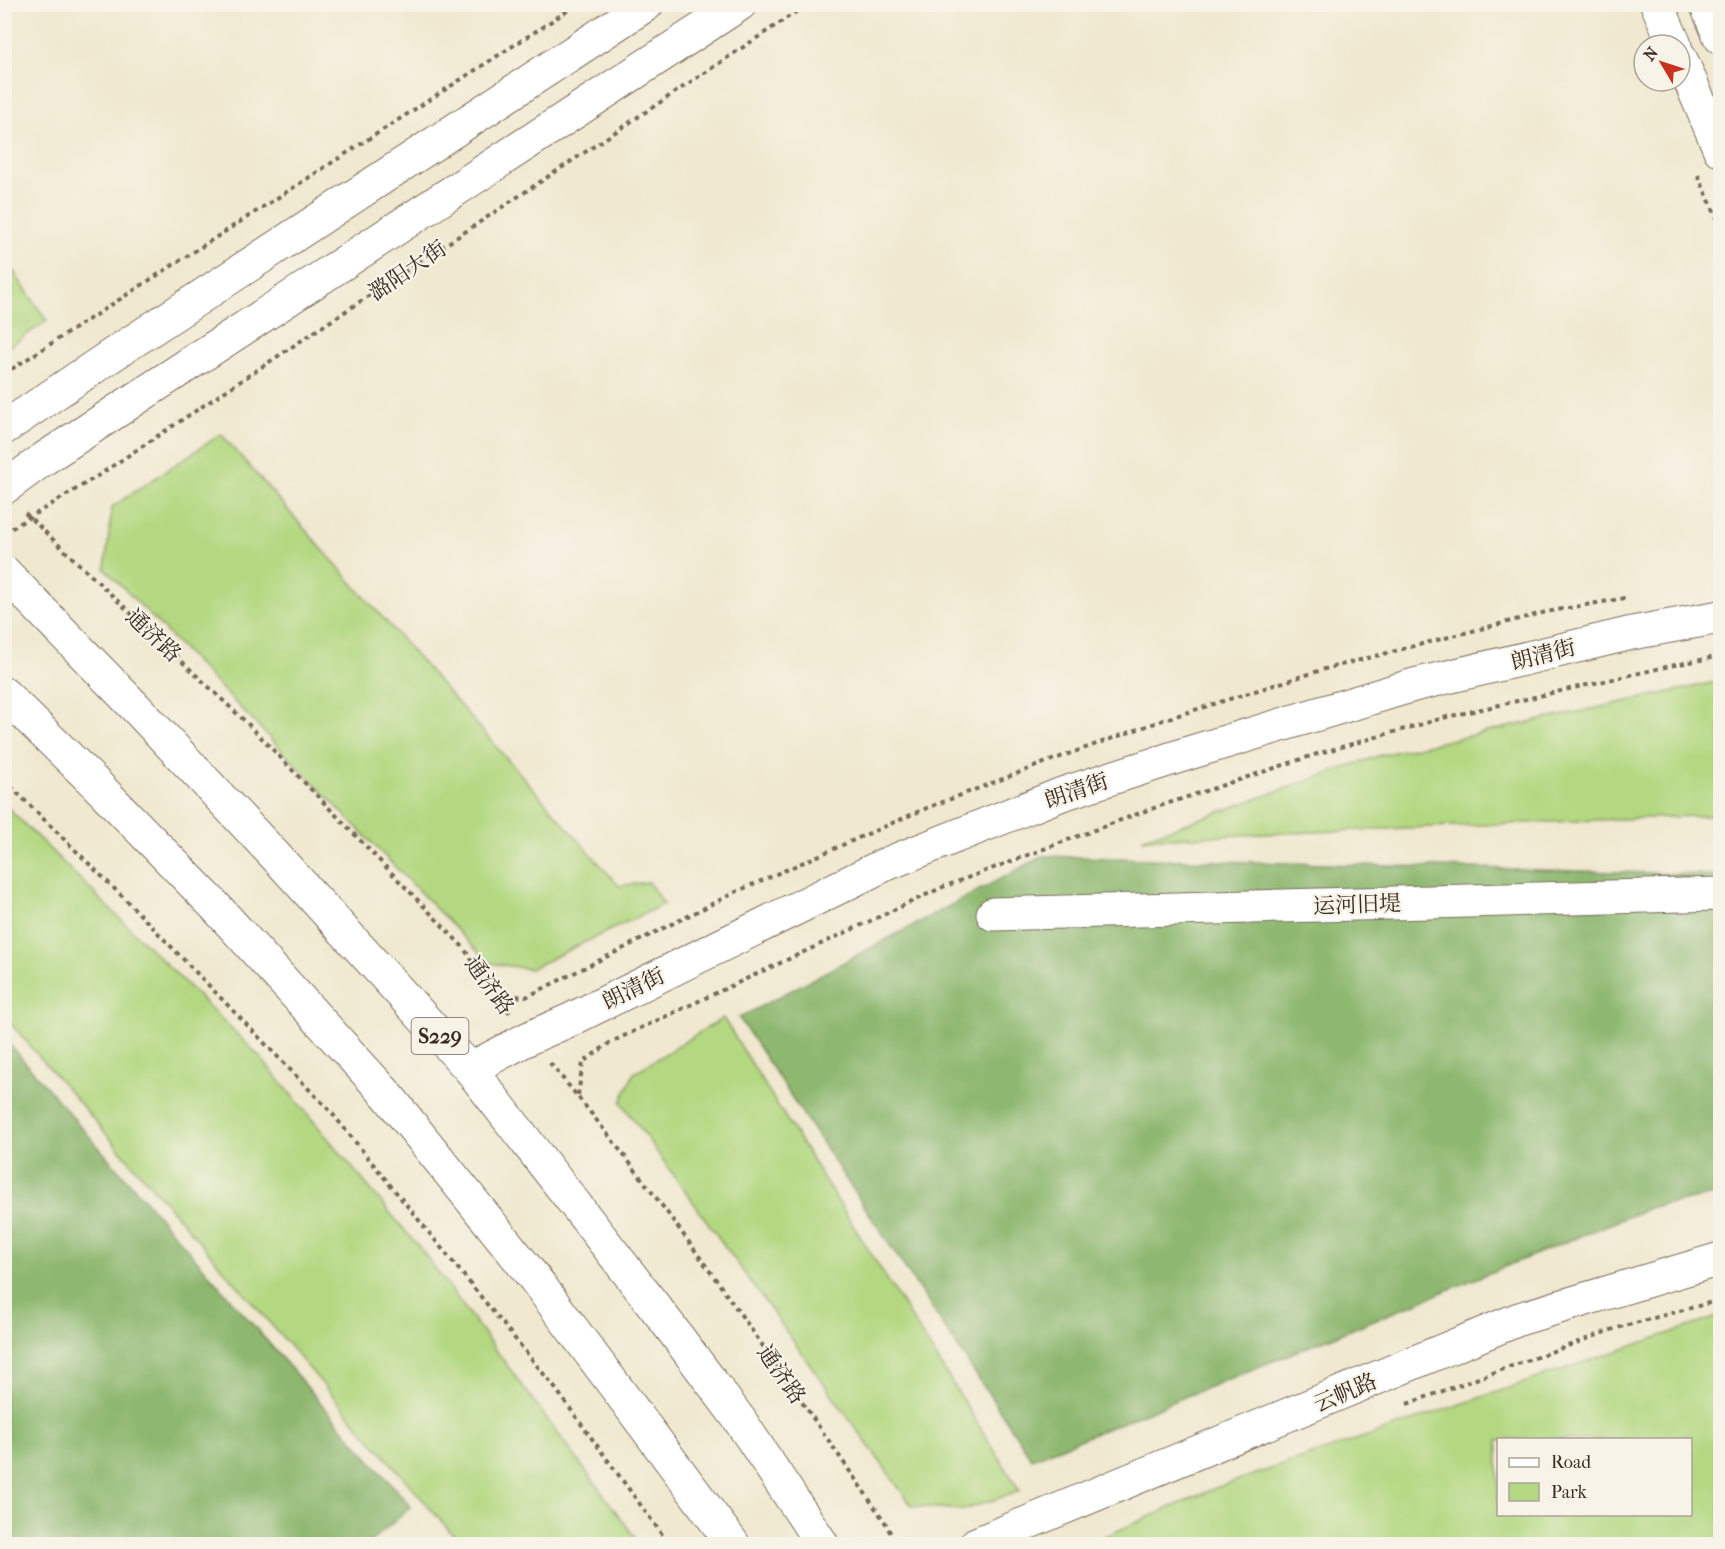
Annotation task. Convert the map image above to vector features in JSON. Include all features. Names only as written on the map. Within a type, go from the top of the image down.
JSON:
[{"type":"main road","points":[[4,428],[647,4]]},
{"type":"main road","name":"潞阳大街","points":[[13,499],[45,458],[741,4]]},
{"type":"main road","points":[[1657,4],[1670,33]]},
{"type":"main road","points":[[1706,4],[1720,37]]},
{"type":"main road","points":[[1692,85],[1720,150]]},
{"type":"main road","name":"S229","points":[[4,572],[242,820],[470,1069],[739,1419],[822,1545]]},
{"type":"main road","name":"朗清街","points":[[470,1069],[885,865],[1062,794],[1414,685],[1632,633],[1720,617]]},
{"type":"main road","points":[[4,694],[97,785],[214,906],[388,1096],[535,1279],[733,1545]]},
{"type":"main road","name":"运河旧堤","points":[[993,914],[1720,894]]},
{"type":"main road","name":"云帆路","points":[[976,1545],[1519,1319],[1720,1259]]},
{"type":"path","points":[[4,374],[578,4]]},
{"type":"path","name":"潞阳大街","points":[[4,533],[93,478],[808,4]]},
{"type":"path","name":"通济路","points":[[13,499],[29,517],[249,725],[462,946],[529,1038],[689,1241],[885,1522],[896,1545]]},
{"type":"path","name":"朗清街","points":[[577,1096],[583,1062],[611,1042],[943,887],[1039,849],[1320,753],[1447,717],[1720,656]]},
{"type":"path","points":[[4,780],[130,905],[331,1112],[555,1388],[669,1545]]},
{"type":"path","name":"云帆路","points":[[1403,1405],[1617,1328],[1720,1300]]},
{"type":"green space","points":[[5,259],[47,321],[4,349]]},
{"type":"green space","points":[[221,434],[619,886],[648,882],[664,904],[530,969],[489,963],[105,569],[112,507]]},
{"type":"green space","points":[[1720,681],[1720,815],[1142,839],[1381,755]]},
{"type":"green space","points":[[5,805],[259,1056],[423,1252],[640,1544],[461,1544],[5,1017]]},
{"type":"green space","points":[[1043,856],[1720,875],[1720,1194],[1652,1207],[1032,1459],[739,1018]]},
{"type":"green space","points":[[723,1018],[1020,1491],[963,1510],[912,1506],[621,1102],[634,1073]]},
{"type":"green space","points":[[4,1038],[411,1507],[368,1544],[5,1544]]},
{"type":"green space","points":[[1720,1316],[1720,1544],[1087,1544],[1218,1487]]}]
